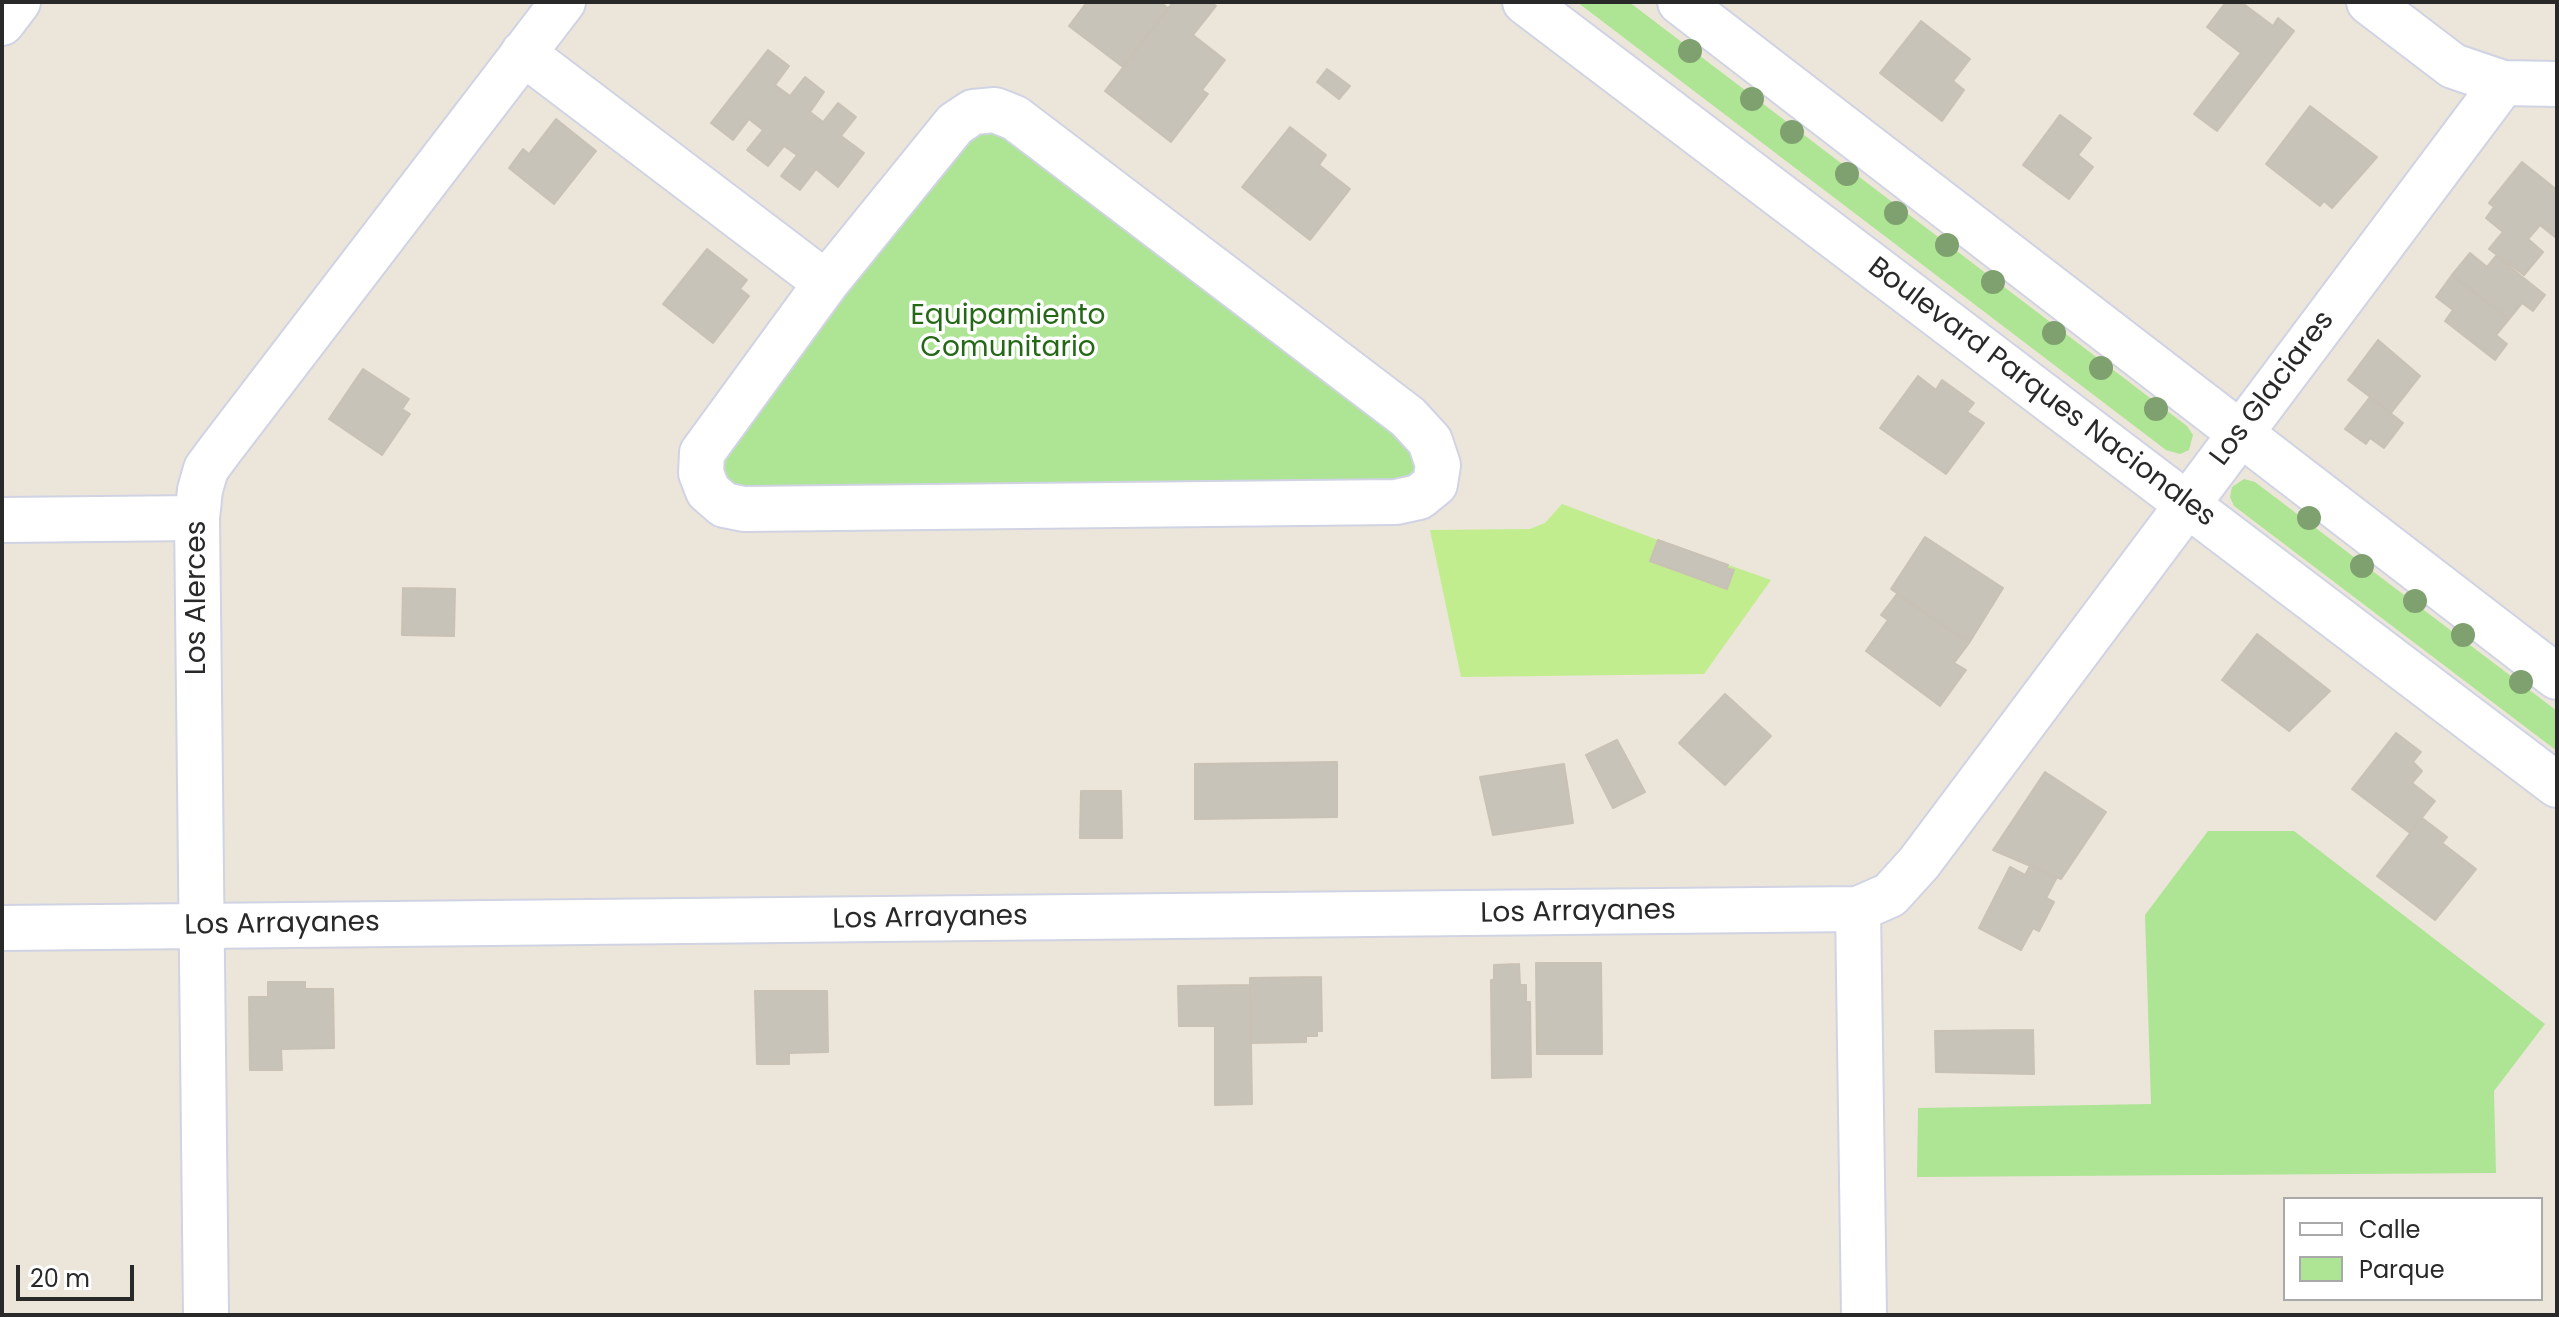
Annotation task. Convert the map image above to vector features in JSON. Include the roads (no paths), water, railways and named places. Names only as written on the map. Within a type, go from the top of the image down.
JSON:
[{"type":"street","points":[[2,23],[18,2]]},
{"type":"street","name":"Los Alerces","points":[[206,1315],[197,518],[206,469],[563,2]]},
{"type":"street","name":"Boulevard Parques Nacionales","points":[[1525,2],[2557,785]]},
{"type":"street","points":[[1680,2],[2557,677]]},
{"type":"street","points":[[2369,2],[2453,66],[2503,83],[2557,84]]},
{"type":"street","points":[[523,53],[826,283]]},
{"type":"street","name":"Los Glaciares","points":[[1858,909],[1890,895],[1919,863],[2503,83]]},
{"type":"street","points":[[995,110],[1015,118],[1408,417],[1430,441],[1438,465],[1435,484],[1419,497],[1396,502],[744,509],[724,505],[708,491],[701,473],[702,453],[826,283],[955,124],[973,112],[995,110]]},
{"type":"street","points":[[2,520],[197,518]]},
{"type":"street","points":[[1858,909],[1864,1315]]},
{"type":"street","name":"Los Arrayanes","points":[[2,928],[1858,909]]},
{"type":"park label","name":"Equipamiento Comunitario","points":[[1008,333]]}]
